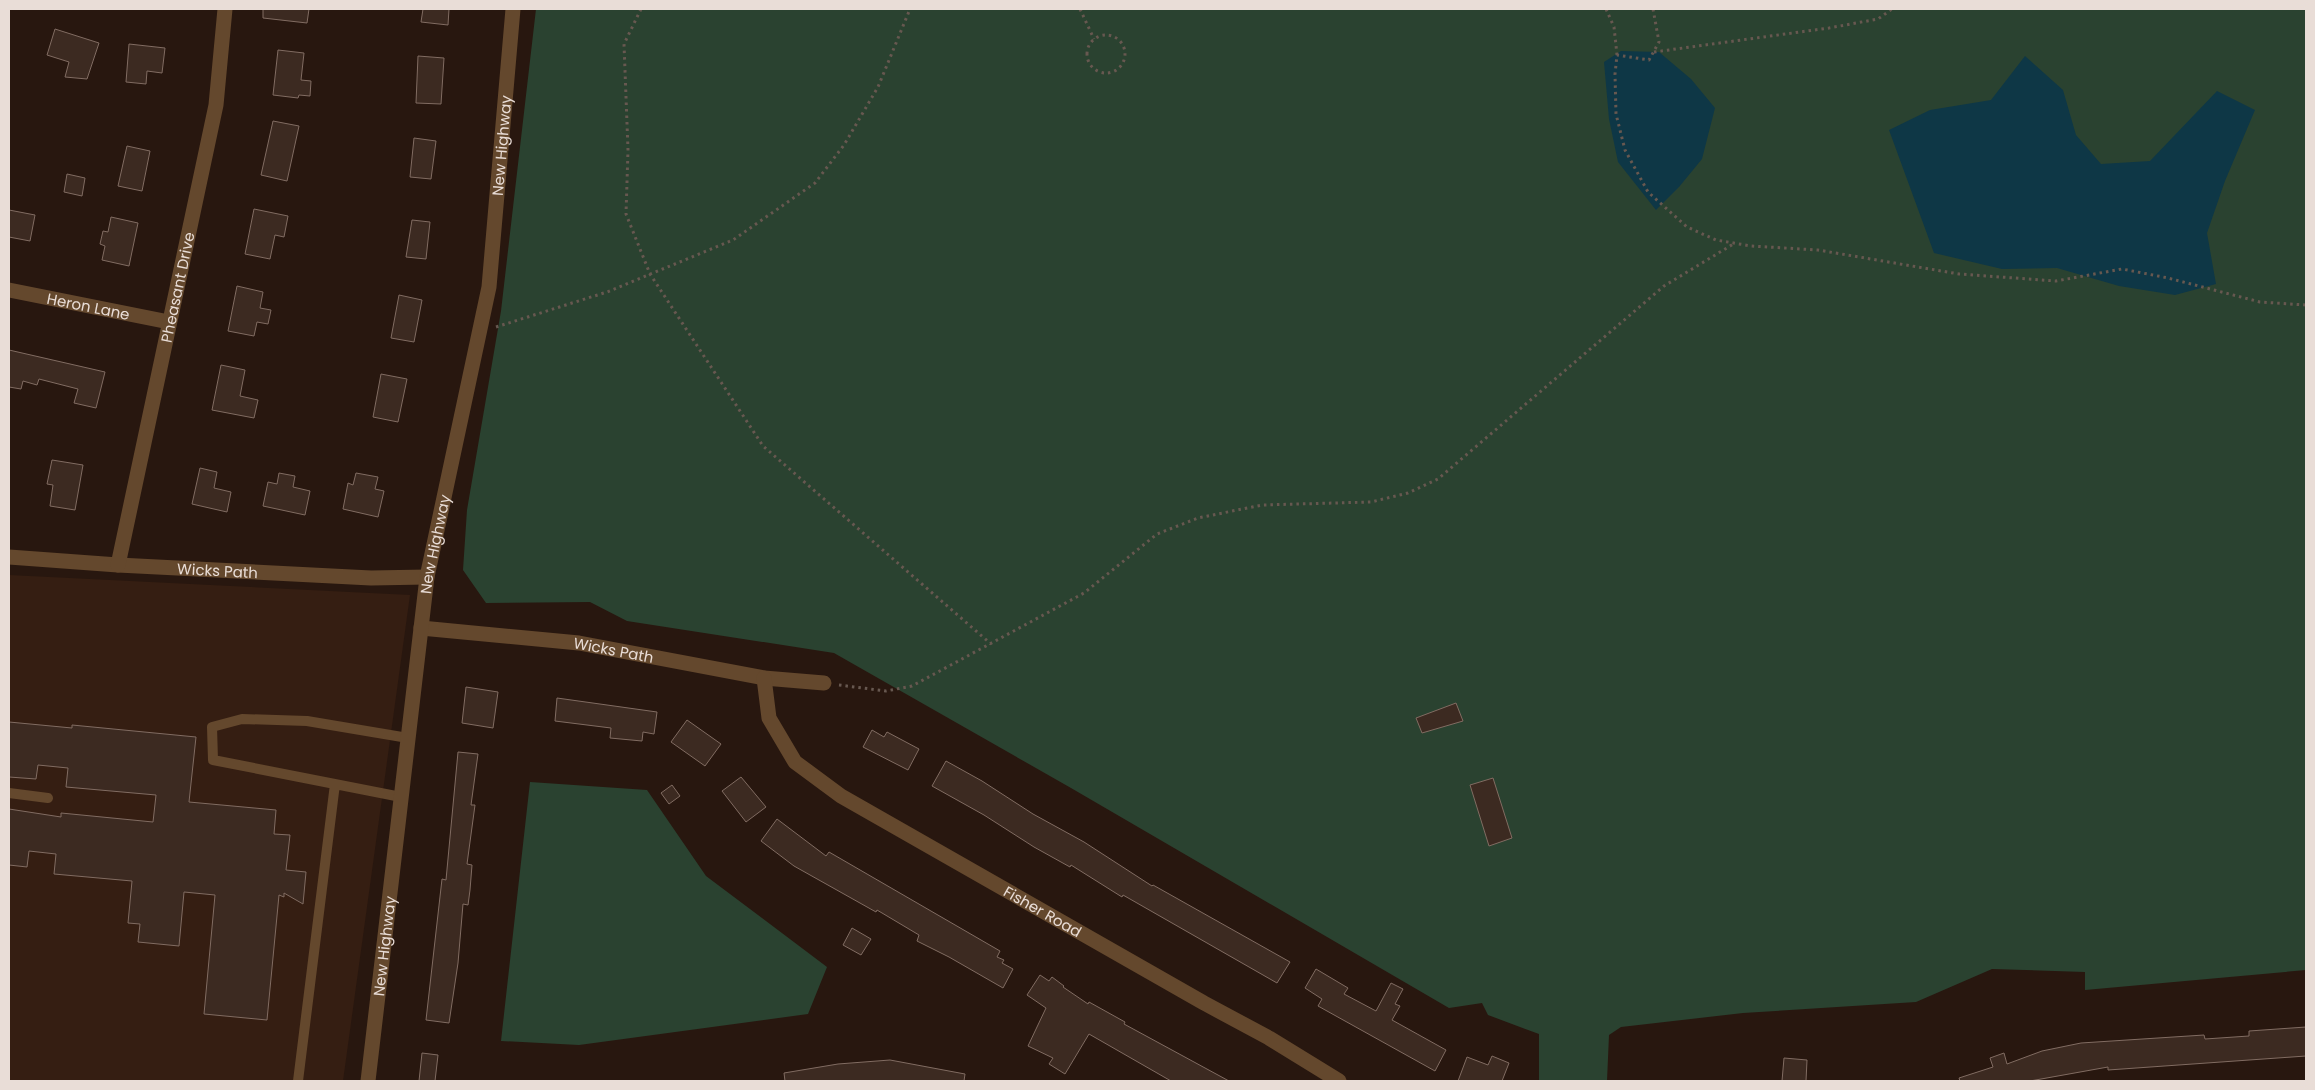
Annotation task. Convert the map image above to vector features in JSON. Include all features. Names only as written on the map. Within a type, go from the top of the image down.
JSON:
[{"type":"street","name":"Pheasant Drive","points":[[118,565],[152,415],[169,322],[192,229],[216,105],[225,9]]},
{"type":"street","name":"New Highway","points":[[368,1081],[427,577],[489,288],[513,9]]},
{"type":"street","name":"Heron Lane","points":[[9,290],[169,322]]},
{"type":"street","name":"Wicks Path","points":[[9,557],[118,565],[371,578],[427,577]]},
{"type":"street","name":"Wicks Path","points":[[421,628],[579,643],[764,678],[824,683]]},
{"type":"street","name":"Fisher Road","points":[[764,678],[769,718],[795,762],[841,796],[1178,989],[1269,1038],[1339,1081]]},
{"type":"lane","points":[[401,797],[213,760],[212,727],[242,719],[307,721],[408,738]]},
{"type":"lane","points":[[298,1081],[335,784]]},
{"type":"lane","points":[[9,793],[48,798]]},
{"type":"path","points":[[641,9],[624,44],[628,150],[626,214],[650,274],[763,446],[991,644]]},
{"type":"path","points":[[479,332],[607,292],[733,240],[815,183],[844,145],[878,87],[910,9]]},
{"type":"path","points":[[1080,9],[1094,39]]},
{"type":"path","points":[[1606,9],[1614,27],[1618,55],[1615,74],[1616,114],[1625,150],[1648,192],[1686,227],[1716,240],[1751,246],[1818,250],[1959,274],[2056,281],[2122,269],[2168,278],[2260,302],[2306,305]]},
{"type":"path","points":[[1618,55],[1649,60],[1659,42],[1653,9]]},
{"type":"path","points":[[1654,52],[1878,20],[1892,9]]},
{"type":"path","points":[[1106,36],[1118,40],[1124,51],[1124,57],[1118,68],[1107,73],[1096,70],[1091,66],[1088,61],[1088,49],[1094,39],[1106,36]]},
{"type":"path","points":[[824,683],[886,690],[912,686],[1084,593],[1157,534],[1198,518],[1262,505],[1371,502],[1408,493],[1438,480],[1664,286],[1735,243]]},
{"type":"shaded area","points":[[9,575],[410,595],[343,1081],[9,1081]]},
{"type":"green space","points":[[536,9],[2306,9],[2306,970],[2085,990],[2085,972],[1992,969],[1916,1002],[1743,1013],[1621,1027],[1609,1035],[1607,1081],[1539,1081],[1539,1034],[1488,1015],[1482,1003],[1449,1008],[1071,788],[834,653],[627,621],[590,602],[486,603],[463,570],[467,510],[501,311]]},
{"type":"green space","points":[[530,782],[647,790],[706,876],[827,967],[808,1014],[579,1045],[501,1041]]},
{"type":"water","points":[[1621,51],[1659,52],[1691,79],[1715,108],[1702,159],[1679,187],[1656,210],[1618,162],[1609,119],[1604,62]]},
{"type":"water","points":[[2025,56],[2063,90],[2076,135],[2101,164],[2150,161],[2217,91],[2255,110],[2225,181],[2207,233],[2216,284],[2175,295],[2119,286],[2057,268],[2002,269],[1934,253],[1889,130],[1930,110],[1991,100]]},
{"type":"building","points":[[263,9],[309,9],[307,23],[263,18]]},
{"type":"building","points":[[423,9],[449,9],[448,25],[421,22]]},
{"type":"building","points":[[55,29],[99,43],[87,79],[65,77],[69,62],[47,55]]},
{"type":"building","points":[[129,44],[165,48],[162,73],[147,71],[146,84],[126,82]]},
{"type":"building","points":[[278,50],[304,53],[301,80],[311,81],[310,96],[299,95],[298,98],[273,95]]},
{"type":"building","points":[[418,56],[444,58],[441,104],[416,103]]},
{"type":"building","points":[[273,121],[299,126],[287,181],[261,175]]},
{"type":"building","points":[[414,138],[436,141],[431,179],[410,177]]},
{"type":"building","points":[[127,146],[150,151],[142,191],[118,186]]},
{"type":"building","points":[[67,174],[85,178],[82,196],[64,192]]},
{"type":"building","points":[[254,209],[288,216],[284,237],[275,235],[270,259],[245,254]]},
{"type":"building","points":[[9,210],[35,215],[30,241],[9,237]]},
{"type":"building","points":[[111,217],[138,223],[129,266],[102,260],[105,246],[100,244],[103,231],[108,232]]},
{"type":"building","points":[[412,220],[430,222],[426,259],[406,257]]},
{"type":"building","points":[[237,286],[263,292],[260,308],[271,310],[268,324],[257,322],[254,336],[228,331]]},
{"type":"building","points":[[399,295],[422,300],[414,342],[391,338]]},
{"type":"building","points":[[9,350],[105,372],[96,408],[74,403],[78,389],[39,379],[37,385],[23,381],[21,389],[9,387]]},
{"type":"building","points":[[221,365],[245,370],[240,396],[258,400],[254,418],[212,410]]},
{"type":"building","points":[[381,374],[407,379],[398,422],[373,417]]},
{"type":"building","points":[[52,460],[83,465],[75,510],[50,506],[53,485],[47,484]]},
{"type":"building","points":[[200,468],[217,472],[214,488],[231,492],[227,512],[192,504]]},
{"type":"building","points":[[279,473],[295,476],[293,487],[310,491],[305,515],[263,506],[268,482],[277,484]]},
{"type":"building","points":[[356,473],[378,477],[375,489],[384,491],[378,517],[343,509],[348,483],[353,485]]},
{"type":"building","points":[[466,687],[498,692],[493,728],[462,723]]},
{"type":"building","points":[[557,698],[657,712],[654,734],[643,732],[642,741],[610,738],[611,728],[555,721]]},
{"type":"building","points":[[1456,703],[1463,721],[1422,733],[1416,718]]},
{"type":"building","points":[[687,720],[721,744],[705,766],[671,742]]},
{"type":"building","points":[[9,722],[72,728],[72,725],[196,737],[189,802],[276,810],[274,834],[290,835],[286,870],[306,872],[303,904],[284,893],[284,897],[279,895],[267,1020],[204,1014],[215,895],[184,892],[179,946],[138,942],[140,924],[128,923],[132,881],[54,874],[56,854],[29,851],[27,867],[9,865],[9,809],[61,817],[61,813],[153,822],[156,795],[66,787],[68,768],[38,765],[36,779],[9,777]]},
{"type":"building","points":[[872,730],[884,737],[887,732],[919,749],[908,770],[863,747]]},
{"type":"building","points":[[458,752],[478,754],[471,805],[475,805],[467,864],[472,865],[470,890],[468,905],[463,904],[458,963],[449,1023],[426,1020],[442,879],[446,880]]},
{"type":"building","points":[[946,761],[982,781],[1033,814],[1084,842],[1152,886],[1290,962],[1277,983],[1123,895],[1122,897],[1071,865],[1070,867],[1034,847],[984,815],[932,786]]},
{"type":"building","points":[[741,777],[766,807],[746,822],[722,791]]},
{"type":"building","points":[[1493,778],[1512,838],[1489,846],[1470,785]]},
{"type":"building","points":[[672,785],[680,796],[669,804],[661,793]]},
{"type":"building","points":[[777,819],[826,856],[829,852],[1000,951],[997,957],[1004,960],[1002,963],[1013,969],[1003,988],[917,941],[919,935],[877,910],[876,912],[794,866],[761,841]]},
{"type":"building","points":[[852,928],[871,939],[861,955],[843,945]]},
{"type":"building","points":[[1316,969],[1348,988],[1344,994],[1376,1011],[1391,983],[1403,989],[1395,1004],[1400,1006],[1392,1020],[1446,1050],[1435,1071],[1318,1006],[1322,999],[1305,988]]},
{"type":"building","points":[[1040,975],[1049,981],[1052,977],[1088,1004],[1089,1002],[1125,1022],[1124,1024],[1229,1081],[1171,1081],[1089,1034],[1065,1074],[1049,1064],[1053,1058],[1028,1046],[1046,1008],[1027,995]]},
{"type":"building","points":[[2306,1027],[2306,1056],[2108,1070],[2108,1067],[2030,1081],[1960,1081],[1959,1078],[1993,1067],[1990,1058],[2004,1053],[2007,1064],[2042,1051],[2081,1043],[2204,1035],[2205,1039],[2249,1036],[2249,1031]]},
{"type":"building","points":[[422,1053],[438,1055],[435,1081],[419,1081]]},
{"type":"building","points":[[1492,1056],[1509,1063],[1502,1081],[1458,1081],[1467,1057],[1488,1065]]},
{"type":"building","points":[[1784,1058],[1807,1060],[1806,1081],[1782,1081]]},
{"type":"building","points":[[890,1060],[965,1074],[964,1081],[785,1081],[784,1073],[838,1064]]}]
